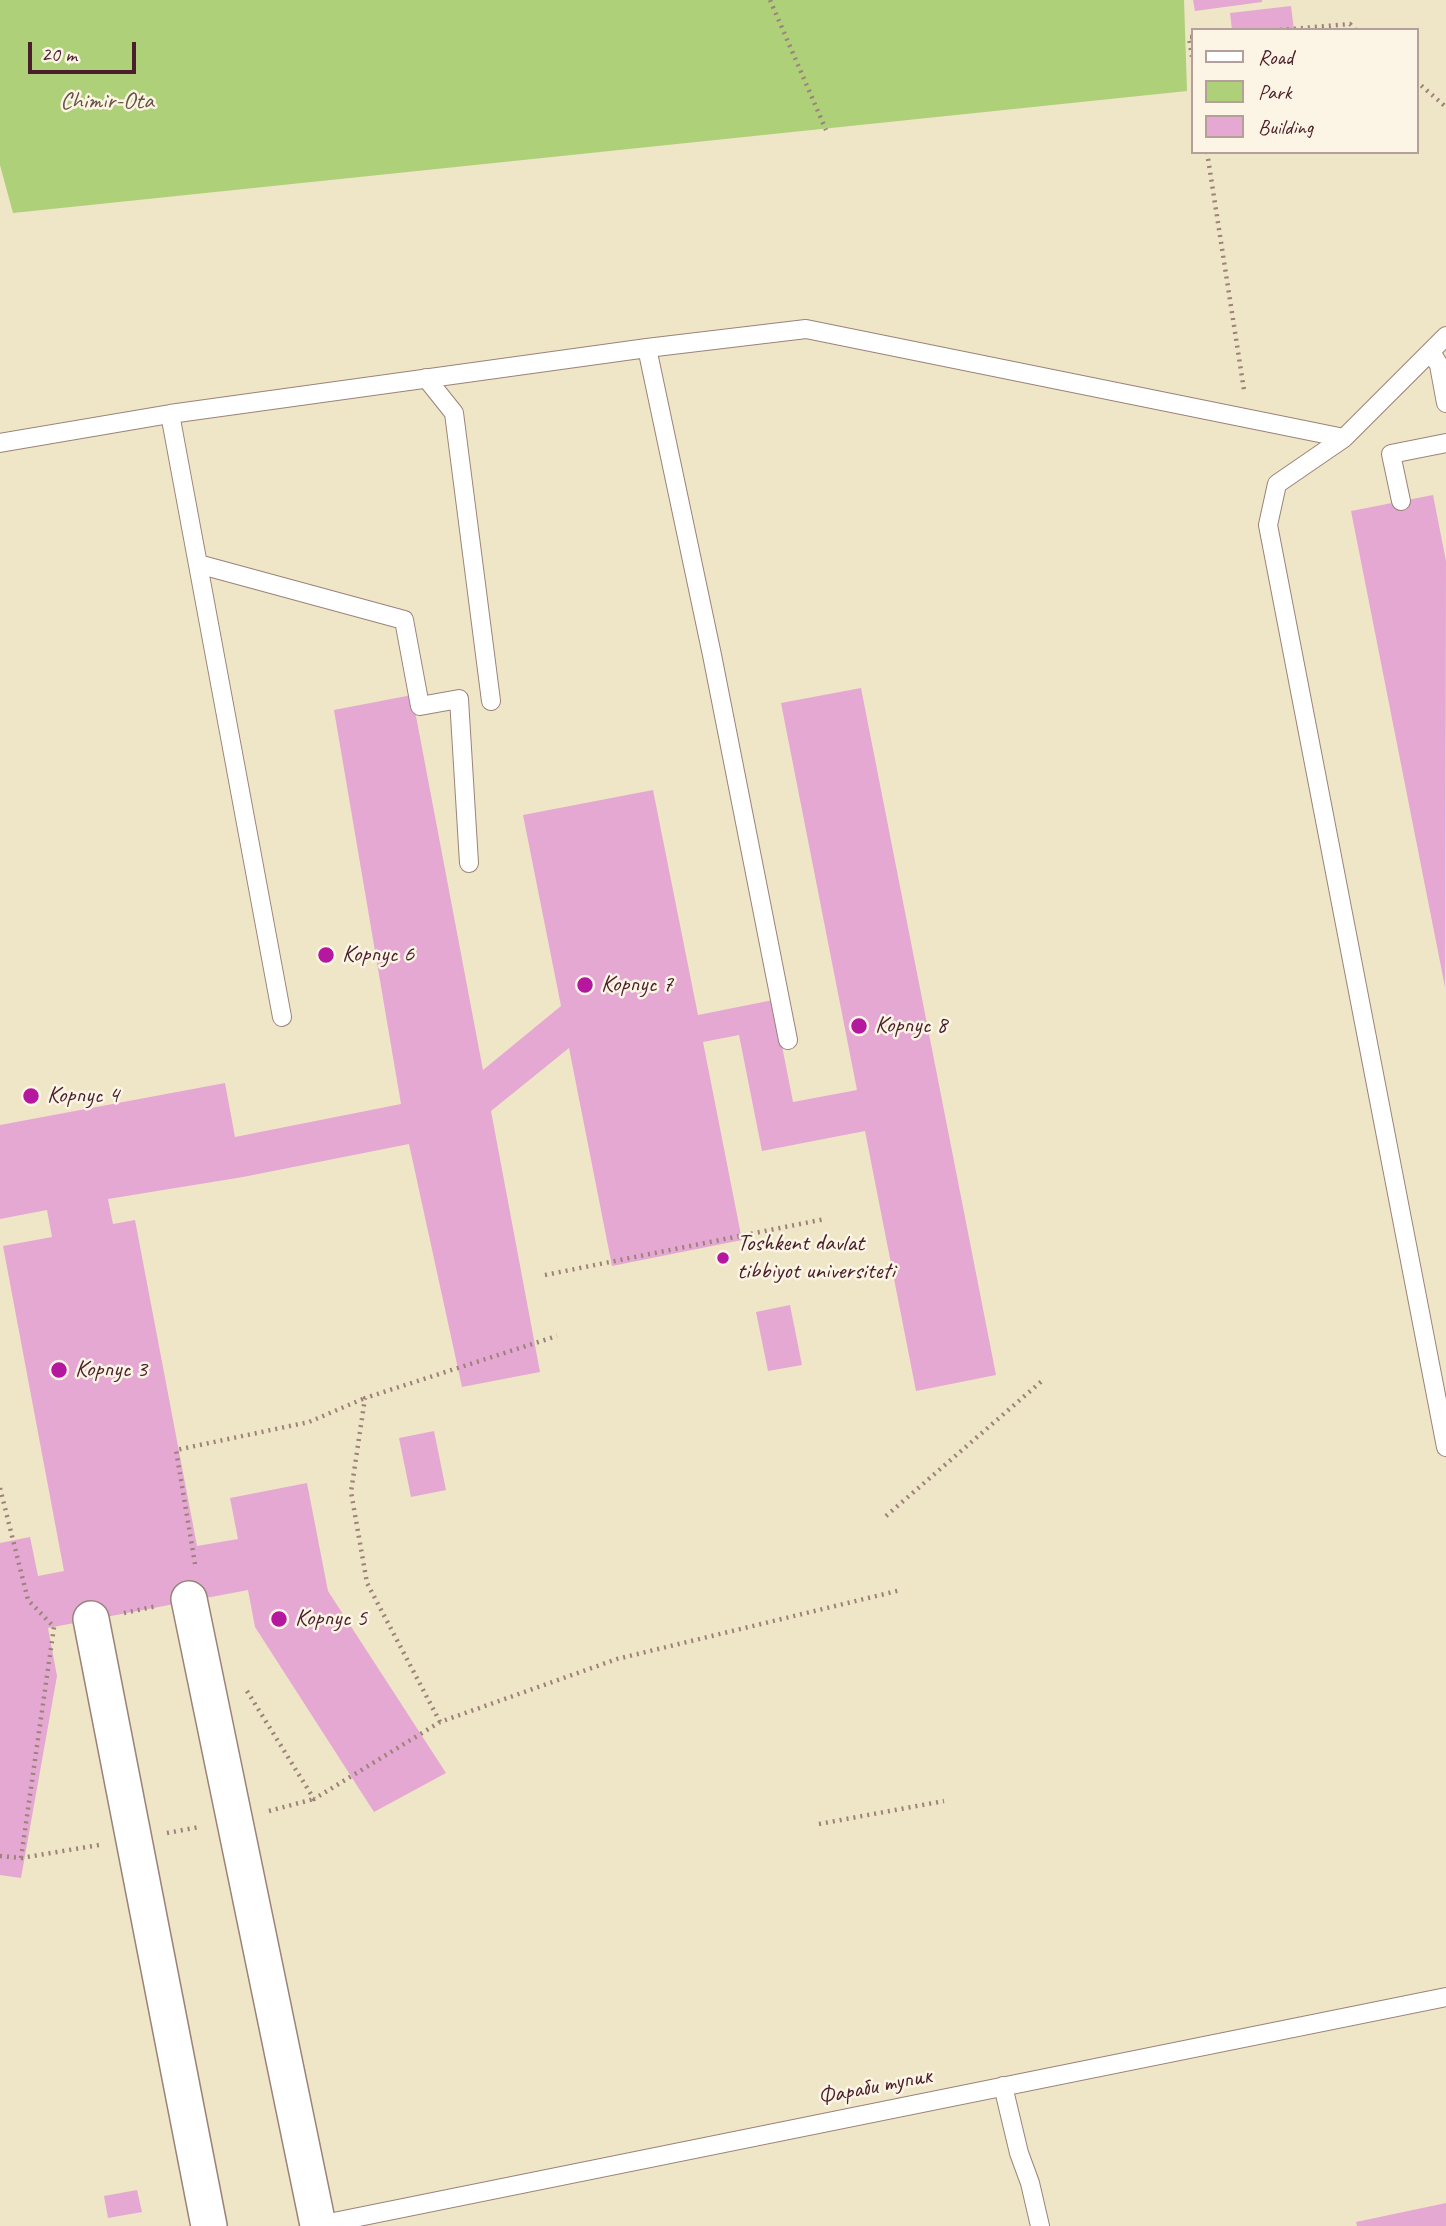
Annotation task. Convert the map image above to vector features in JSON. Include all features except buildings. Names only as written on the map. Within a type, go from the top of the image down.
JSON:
[{"type":"street","points":[[189,1599],[316,2225]]},
{"type":"street","points":[[91,1619],[209,2226]]},
{"type":"lane","points":[[0,443],[170,414],[647,348],[806,329],[1344,438]]},
{"type":"lane","points":[[1446,336],[1344,438],[1277,484],[1268,525],[1446,1447]]},
{"type":"lane","points":[[647,348],[712,655],[788,1040]]},
{"type":"lane","points":[[1430,352],[1439,365],[1446,403]]},
{"type":"lane","points":[[426,378],[454,413],[491,701]]},
{"type":"lane","points":[[170,414],[282,1017]]},
{"type":"lane","points":[[1401,501],[1391,454],[1446,443]]},
{"type":"lane","points":[[198,564],[404,620],[420,706],[459,699],[469,863]]},
{"type":"lane","name":"Фараби тупик","points":[[316,2225],[1446,1997]]},
{"type":"lane","points":[[1003,2086],[1040,2226]]},
{"type":"path","points":[[770,0],[826,130]]},
{"type":"path","points":[[1303,28],[1350,24],[1354,28]]},
{"type":"path","points":[[1418,83],[1446,107]]},
{"type":"path","points":[[1207,154],[1249,419]]},
{"type":"path","points":[[545,1275],[825,1219]]},
{"type":"path","points":[[54,1627],[189,1599],[196,1569],[176,1450],[309,1422],[365,1398],[557,1336]]},
{"type":"path","points":[[886,1516],[1043,1380]]},
{"type":"path","points":[[365,1398],[351,1492],[368,1583],[440,1722]]},
{"type":"path","points":[[0,1488],[27,1600],[54,1627]]},
{"type":"path","points":[[0,1856],[21,1858],[134,1840],[234,1820],[314,1799],[440,1722],[617,1659],[901,1590]]},
{"type":"path","points":[[21,1858],[54,1627]]},
{"type":"path","points":[[240,1681],[314,1799]]},
{"type":"path","points":[[819,1824],[944,1801]]},
{"type":"green space","name":"Chimir-Ota","points":[[0,0],[1184,0],[1187,91],[13,213],[0,165]]},
{"type":"place","name":"Корпус 6","points":[[326,955]]},
{"type":"place","name":"Корпус 7","points":[[585,985]]},
{"type":"place","name":"Корпус 8","points":[[859,1026]]},
{"type":"place","name":"Корпус 4","points":[[31,1096]]},
{"type":"place","name":"Toshkent davlat tibbiyot universiteti","points":[[723,1258]]},
{"type":"place","name":"Корпус 3","points":[[59,1370]]},
{"type":"place","name":"Корпус 5","points":[[279,1619]]}]
